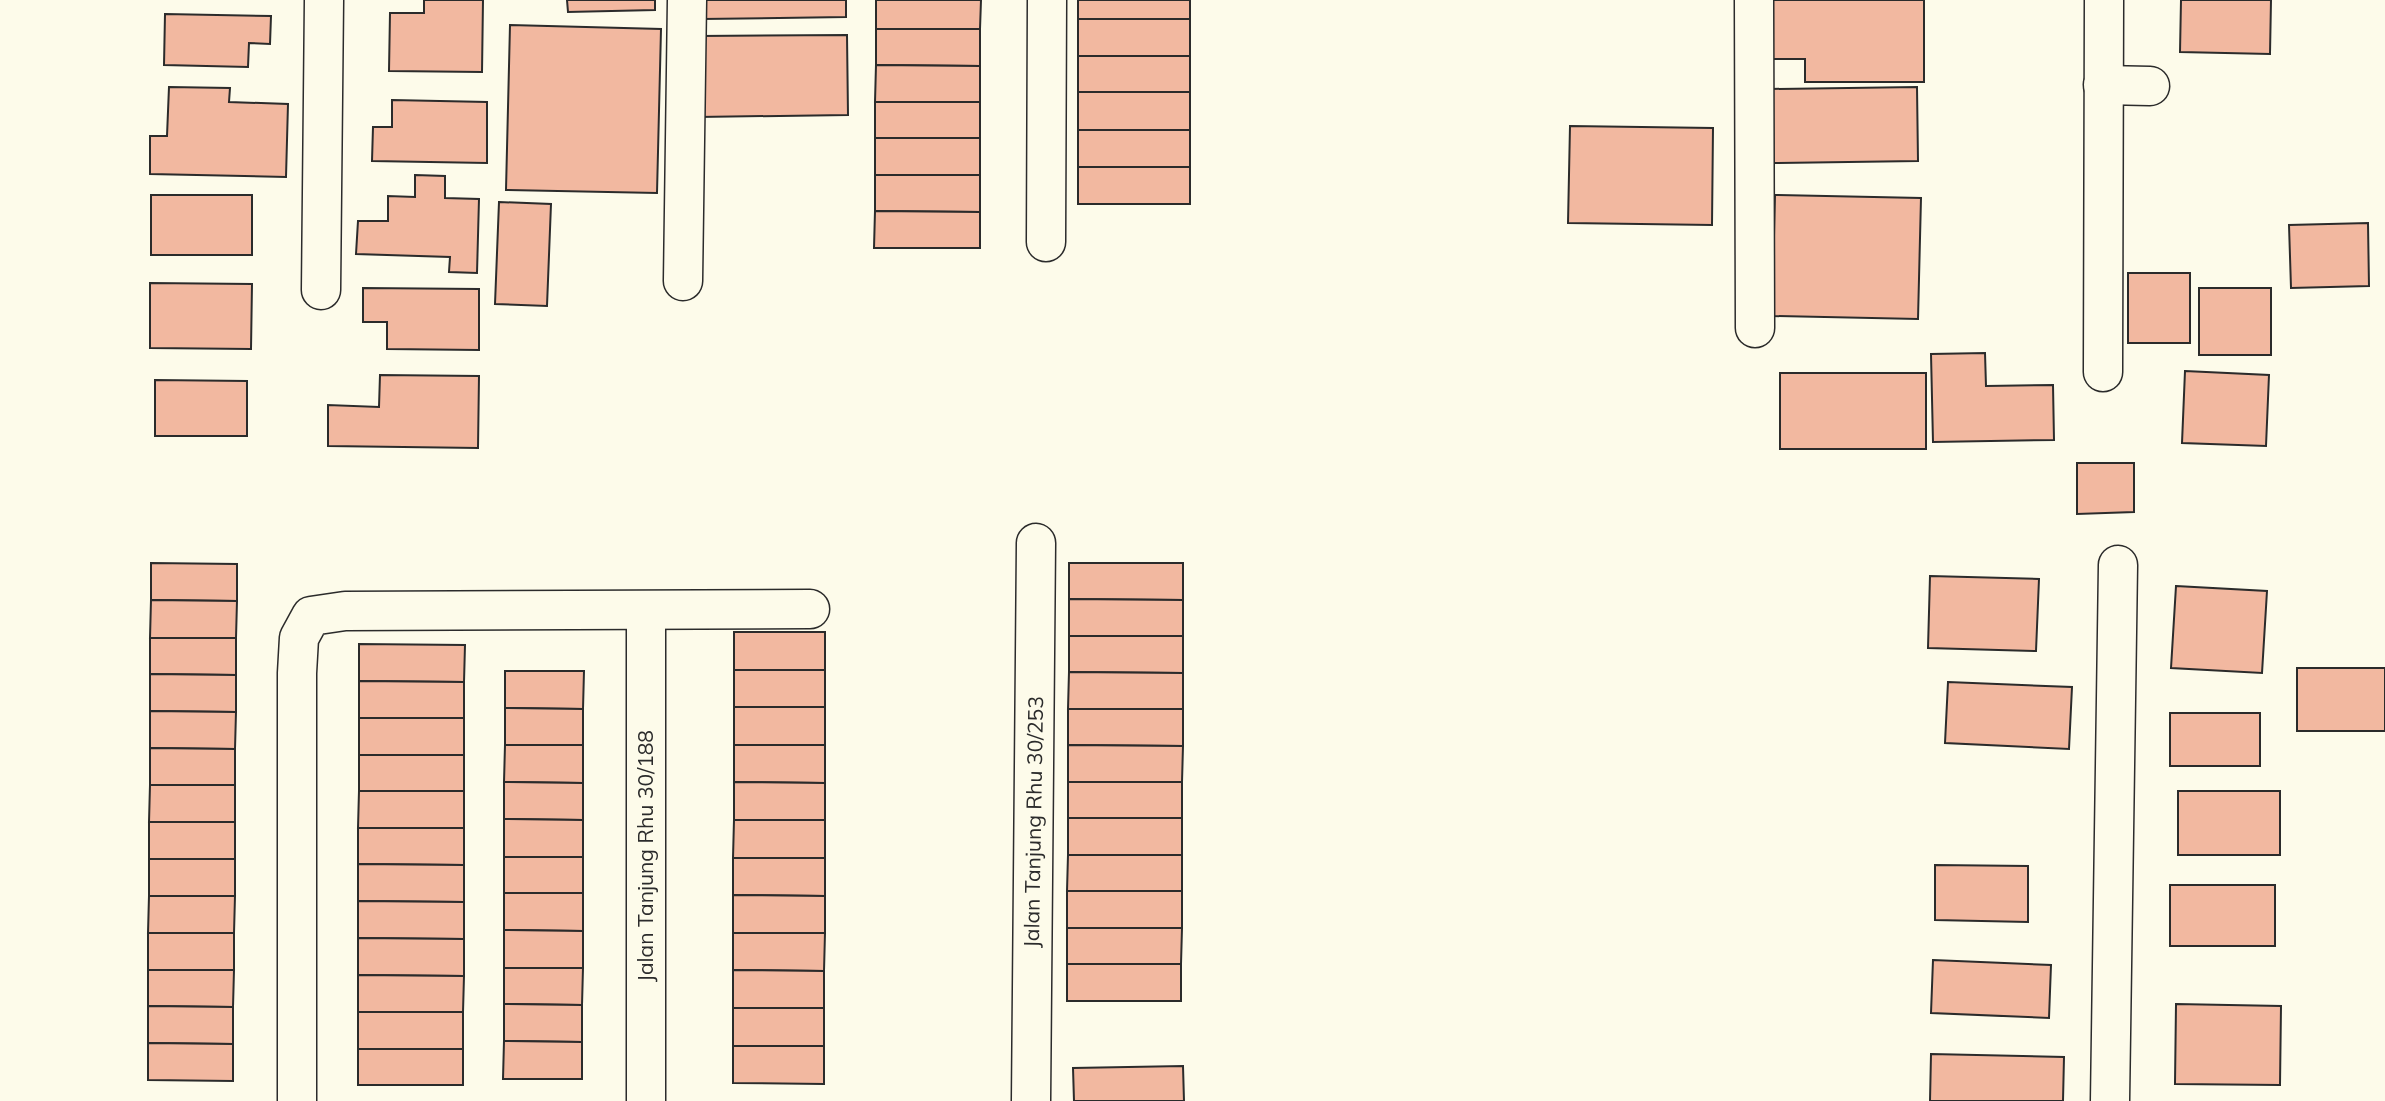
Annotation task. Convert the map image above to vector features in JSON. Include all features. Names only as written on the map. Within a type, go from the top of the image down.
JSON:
[{"type":"street","points":[[321,290],[324,0]]},
{"type":"street","points":[[683,281],[687,0]]},
{"type":"street","points":[[1046,242],[1047,0]]},
{"type":"street","points":[[1754,0],[1755,328]]},
{"type":"street","points":[[2103,372],[2104,0]]},
{"type":"street","points":[[2104,85],[2150,86]]},
{"type":"street","name":"Jalan Tanjung Rhu 30/253","points":[[1031,1101],[1036,544]]},
{"type":"street","points":[[2110,1101],[2119,565]]},
{"type":"street","points":[[297,1101],[297,673],[299,638],[311,617],[345,611],[810,609]]},
{"type":"street","name":"Jalan Tanjung Rhu 30/188","points":[[646,611],[646,1101]]},
{"type":"building","points":[[424,0],[483,0],[482,72],[389,71],[390,13],[424,13]]},
{"type":"building","points":[[567,0],[655,0],[655,10],[568,12]]},
{"type":"building","points":[[702,0],[846,0],[846,17],[702,19]]},
{"type":"building","points":[[876,0],[981,0],[980,29],[876,29]]},
{"type":"building","points":[[1078,0],[1190,0],[1190,19],[1078,19]]},
{"type":"building","points":[[1772,0],[1924,0],[1924,82],[1805,82],[1805,59],[1772,59]]},
{"type":"building","points":[[2181,0],[2271,0],[2270,54],[2180,52]]},
{"type":"building","points":[[165,14],[271,16],[270,44],[249,43],[248,67],[164,65]]},
{"type":"building","points":[[1078,19],[1190,19],[1190,56],[1078,56]]},
{"type":"building","points":[[510,25],[661,29],[657,193],[506,190]]},
{"type":"building","points":[[876,29],[980,29],[980,66],[876,65]]},
{"type":"building","points":[[847,35],[848,115],[698,117],[698,36]]},
{"type":"building","points":[[1078,56],[1190,56],[1190,92],[1078,92]]},
{"type":"building","points":[[876,65],[980,66],[980,102],[875,102]]},
{"type":"building","points":[[169,87],[230,88],[229,102],[288,104],[286,177],[150,174],[150,136],[167,136]]},
{"type":"building","points":[[1917,87],[1918,161],[1771,163],[1770,89]]},
{"type":"building","points":[[1078,92],[1190,92],[1190,130],[1078,130]]},
{"type":"building","points":[[392,100],[487,102],[487,163],[372,161],[373,127],[392,127]]},
{"type":"building","points":[[875,102],[980,102],[980,138],[875,138]]},
{"type":"building","points":[[1570,126],[1713,128],[1712,225],[1568,223]]},
{"type":"building","points":[[1078,130],[1190,130],[1190,167],[1078,167]]},
{"type":"building","points":[[875,138],[980,138],[980,175],[875,175]]},
{"type":"building","points":[[1078,167],[1190,167],[1190,204],[1078,204]]},
{"type":"building","points":[[415,175],[445,176],[445,198],[479,199],[477,273],[449,272],[450,257],[356,254],[358,221],[388,221],[388,196],[415,197]]},
{"type":"building","points":[[875,175],[980,175],[980,212],[875,211]]},
{"type":"building","points":[[151,195],[252,195],[252,255],[151,255]]},
{"type":"building","points":[[1775,195],[1921,198],[1918,319],[1772,316]]},
{"type":"building","points":[[499,202],[551,204],[547,306],[495,304]]},
{"type":"building","points":[[875,211],[980,212],[980,248],[874,248]]},
{"type":"building","points":[[2368,223],[2369,286],[2291,288],[2289,225]]},
{"type":"building","points":[[2128,273],[2190,273],[2190,343],[2128,343]]},
{"type":"building","points":[[150,283],[252,284],[251,349],[150,348]]},
{"type":"building","points":[[363,288],[479,289],[479,350],[387,349],[387,322],[363,322]]},
{"type":"building","points":[[2199,288],[2271,288],[2271,355],[2199,355]]},
{"type":"building","points":[[1985,353],[1986,386],[2053,385],[2054,440],[1933,442],[1931,354]]},
{"type":"building","points":[[2185,371],[2269,375],[2266,446],[2182,443]]},
{"type":"building","points":[[1780,373],[1926,373],[1926,449],[1780,449]]},
{"type":"building","points":[[380,375],[479,376],[478,448],[328,446],[328,405],[379,407]]},
{"type":"building","points":[[155,380],[247,381],[247,436],[155,436]]},
{"type":"building","points":[[2077,463],[2134,463],[2134,512],[2077,514]]},
{"type":"building","points":[[151,563],[237,564],[237,601],[151,600]]},
{"type":"building","points":[[1069,563],[1183,563],[1183,600],[1069,599]]},
{"type":"building","points":[[1930,576],[2039,579],[2036,651],[1928,648]]},
{"type":"building","points":[[2176,586],[2267,591],[2262,673],[2171,668]]},
{"type":"building","points":[[1069,599],[1183,600],[1183,636],[1069,636]]},
{"type":"building","points":[[151,600],[237,601],[236,638],[150,638]]},
{"type":"building","points":[[734,632],[825,632],[825,670],[734,670]]},
{"type":"building","points":[[1069,636],[1183,636],[1183,673],[1069,672]]},
{"type":"building","points":[[150,638],[236,638],[236,675],[150,674]]},
{"type":"building","points":[[359,644],[465,645],[464,682],[359,681]]},
{"type":"building","points":[[2297,668],[2385,668],[2385,731],[2297,731]]},
{"type":"building","points":[[734,670],[825,670],[825,707],[734,707]]},
{"type":"building","points":[[505,671],[584,671],[583,709],[505,708]]},
{"type":"building","points":[[1069,672],[1183,673],[1183,709],[1068,709]]},
{"type":"building","points":[[150,674],[236,675],[236,712],[150,711]]},
{"type":"building","points":[[359,681],[464,682],[464,718],[359,718]]},
{"type":"building","points":[[1948,682],[2072,687],[2069,749],[1945,743]]},
{"type":"building","points":[[734,707],[825,707],[825,745],[734,745]]},
{"type":"building","points":[[505,708],[583,709],[583,745],[505,745]]},
{"type":"building","points":[[1068,709],[1183,709],[1183,746],[1068,745]]},
{"type":"building","points":[[150,711],[236,712],[235,749],[150,748]]},
{"type":"building","points":[[2170,713],[2260,713],[2260,766],[2170,766]]},
{"type":"building","points":[[359,718],[464,718],[464,755],[359,755]]},
{"type":"building","points":[[505,745],[583,745],[583,783],[504,782]]},
{"type":"building","points":[[734,745],[825,745],[825,783],[734,782]]},
{"type":"building","points":[[1068,745],[1183,746],[1182,782],[1068,782]]},
{"type":"building","points":[[150,748],[235,749],[235,785],[150,785]]},
{"type":"building","points":[[359,755],[464,755],[464,791],[359,791]]},
{"type":"building","points":[[504,782],[583,783],[583,820],[504,819]]},
{"type":"building","points":[[734,782],[825,783],[825,820],[734,820]]},
{"type":"building","points":[[1068,782],[1182,782],[1182,818],[1068,818]]},
{"type":"building","points":[[150,785],[235,785],[235,822],[149,822]]},
{"type":"building","points":[[359,791],[464,791],[464,828],[358,828]]},
{"type":"building","points":[[2178,791],[2280,791],[2280,855],[2178,855]]},
{"type":"building","points":[[1068,818],[1182,818],[1182,855],[1068,855]]},
{"type":"building","points":[[504,819],[583,820],[583,857],[504,857]]},
{"type":"building","points":[[734,820],[825,820],[825,858],[733,858]]},
{"type":"building","points":[[149,822],[235,822],[235,859],[149,859]]},
{"type":"building","points":[[358,828],[464,828],[464,865],[358,864]]},
{"type":"building","points":[[1068,855],[1182,855],[1182,891],[1067,891]]},
{"type":"building","points":[[504,857],[583,857],[583,893],[504,893]]},
{"type":"building","points":[[733,858],[825,858],[825,896],[733,895]]},
{"type":"building","points":[[149,859],[235,859],[235,896],[149,896]]},
{"type":"building","points":[[358,864],[464,865],[464,902],[358,901]]},
{"type":"building","points":[[1935,865],[2028,866],[2028,922],[1935,920]]},
{"type":"building","points":[[2170,885],[2275,885],[2275,946],[2170,946]]},
{"type":"building","points":[[1067,891],[1182,891],[1182,928],[1067,928]]},
{"type":"building","points":[[504,893],[583,893],[583,931],[504,930]]},
{"type":"building","points":[[733,895],[825,896],[825,933],[733,933]]},
{"type":"building","points":[[149,896],[235,896],[234,933],[148,933]]},
{"type":"building","points":[[358,901],[464,902],[464,939],[358,938]]},
{"type":"building","points":[[1067,928],[1182,928],[1181,964],[1067,964]]},
{"type":"building","points":[[504,930],[583,931],[583,968],[504,968]]},
{"type":"building","points":[[148,933],[234,933],[234,970],[148,970]]},
{"type":"building","points":[[733,933],[825,933],[824,971],[733,970]]},
{"type":"building","points":[[358,938],[464,939],[464,976],[358,975]]},
{"type":"building","points":[[1933,960],[2051,965],[2049,1018],[1931,1013]]},
{"type":"building","points":[[1067,964],[1181,964],[1181,1001],[1067,1001]]},
{"type":"building","points":[[504,968],[583,968],[582,1005],[504,1004]]},
{"type":"building","points":[[148,970],[234,970],[233,1007],[148,1006]]},
{"type":"building","points":[[733,970],[824,971],[824,1008],[733,1008]]},
{"type":"building","points":[[358,975],[464,976],[463,1012],[358,1012]]},
{"type":"building","points":[[504,1004],[582,1005],[582,1042],[504,1041]]},
{"type":"building","points":[[2176,1004],[2281,1006],[2280,1085],[2175,1084]]},
{"type":"building","points":[[148,1006],[233,1007],[233,1044],[148,1043]]},
{"type":"building","points":[[733,1008],[824,1008],[824,1046],[733,1046]]},
{"type":"building","points":[[358,1012],[463,1012],[463,1049],[358,1049]]},
{"type":"building","points":[[504,1041],[582,1042],[582,1079],[503,1079]]},
{"type":"building","points":[[148,1043],[233,1044],[233,1081],[148,1080]]},
{"type":"building","points":[[733,1046],[824,1046],[824,1084],[733,1083]]},
{"type":"building","points":[[358,1049],[463,1049],[463,1085],[358,1085]]},
{"type":"building","points":[[1931,1054],[2064,1057],[2063,1101],[1930,1101]]},
{"type":"building","points":[[1183,1066],[1184,1101],[1074,1101],[1073,1068]]}]
